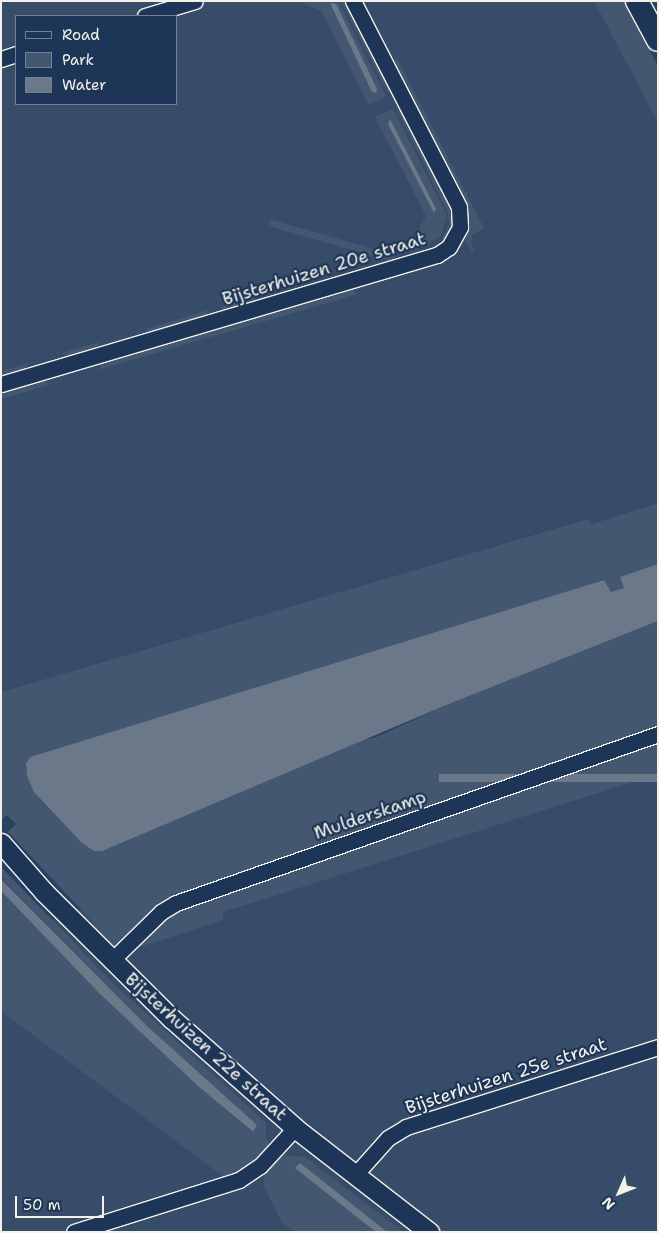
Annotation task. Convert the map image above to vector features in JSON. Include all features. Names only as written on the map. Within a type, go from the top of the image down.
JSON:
[{"type":"highway","points":[[638,1],[658,40]]},
{"type":"main road","name":"Bijsterhuizen 22e straat","points":[[1,844],[111,961],[295,1128],[354,1176],[429,1232]]},
{"type":"street","points":[[148,15],[195,1]]},
{"type":"street","name":"Bijsterhuizen 20e straat","points":[[1,384],[437,255],[449,247],[460,227],[460,208],[353,1]]},
{"type":"street","points":[[1,59],[15,54]]},
{"type":"street","name":"Mulderskamp","points":[[111,961],[161,912],[176,903],[658,734]]},
{"type":"street","name":"Bijsterhuizen 25e straat","points":[[354,1176],[388,1138],[406,1126],[658,1047]]},
{"type":"street","points":[[74,1232],[239,1180],[260,1166],[295,1128]]},
{"type":"shaded area","points":[[1,1],[606,1],[658,105],[658,503],[592,524],[586,519],[1,692]]},
{"type":"shaded area","points":[[658,702],[658,1232],[1,1232],[1,907],[23,930]]},
{"type":"green space","points":[[298,1],[338,1],[386,96],[369,105],[321,11]]},
{"type":"green space","points":[[341,1],[346,1],[390,88],[388,93]]},
{"type":"green space","points":[[594,1],[624,1],[658,66],[658,122]]},
{"type":"green space","points":[[397,58],[484,228],[472,235],[471,243],[475,250],[472,252],[464,237],[468,221],[464,204],[393,64]]},
{"type":"green space","points":[[393,109],[447,215],[441,236],[412,253],[408,251],[426,216],[375,117]]},
{"type":"green space","points":[[397,110],[402,111],[451,208],[453,222],[444,241],[442,238],[449,225],[448,213]]},
{"type":"green space","points":[[270,219],[395,255],[393,262],[268,226]]},
{"type":"green space","points":[[353,290],[358,294],[98,370],[102,364]]},
{"type":"green space","points":[[256,296],[254,302],[226,311],[219,307]]},
{"type":"green space","points":[[208,310],[206,317],[151,333],[146,329]]},
{"type":"green space","points":[[100,342],[97,348],[68,357],[62,353]]},
{"type":"green space","points":[[28,363],[25,369],[1,377],[1,371]]},
{"type":"green space","points":[[42,380],[52,384],[1,399],[1,392]]},
{"type":"green space","points":[[658,503],[658,564],[621,577],[625,588],[611,592],[604,580],[30,757],[26,764],[27,776],[374,738],[444,706],[658,621],[658,726],[458,800],[315,845],[174,900],[117,948],[8,832],[16,824],[7,815],[1,820],[1,692],[587,519],[592,524]]},
{"type":"green space","points":[[658,740],[658,774],[223,912],[223,920],[125,952],[163,915]]},
{"type":"green space","points":[[1,867],[116,986],[266,1123],[266,1138],[270,1145],[262,1156],[248,1167],[225,1178],[1,1011],[1,891],[99,993],[199,1087],[250,1131],[253,1132],[257,1125],[147,1026],[3,880]]},
{"type":"green space","points":[[282,1155],[305,1157],[404,1232],[295,1232],[282,1222],[263,1185],[266,1172]]},
{"type":"water","points":[[330,3],[336,4],[377,89],[376,93],[372,92]]},
{"type":"water","points":[[390,119],[436,209],[434,213],[388,124]]},
{"type":"water","points":[[658,564],[658,621],[444,706],[102,851],[94,851],[82,843],[34,792],[27,776],[26,763],[30,757],[604,580],[611,592],[624,588],[620,577]]},
{"type":"water","points":[[439,774],[658,774],[658,782],[439,782]]},
{"type":"water","points":[[1,879],[147,1026],[257,1125],[253,1132],[199,1087],[99,993],[1,891]]},
{"type":"water","points":[[300,1163],[387,1232],[376,1232],[295,1168]]}]
